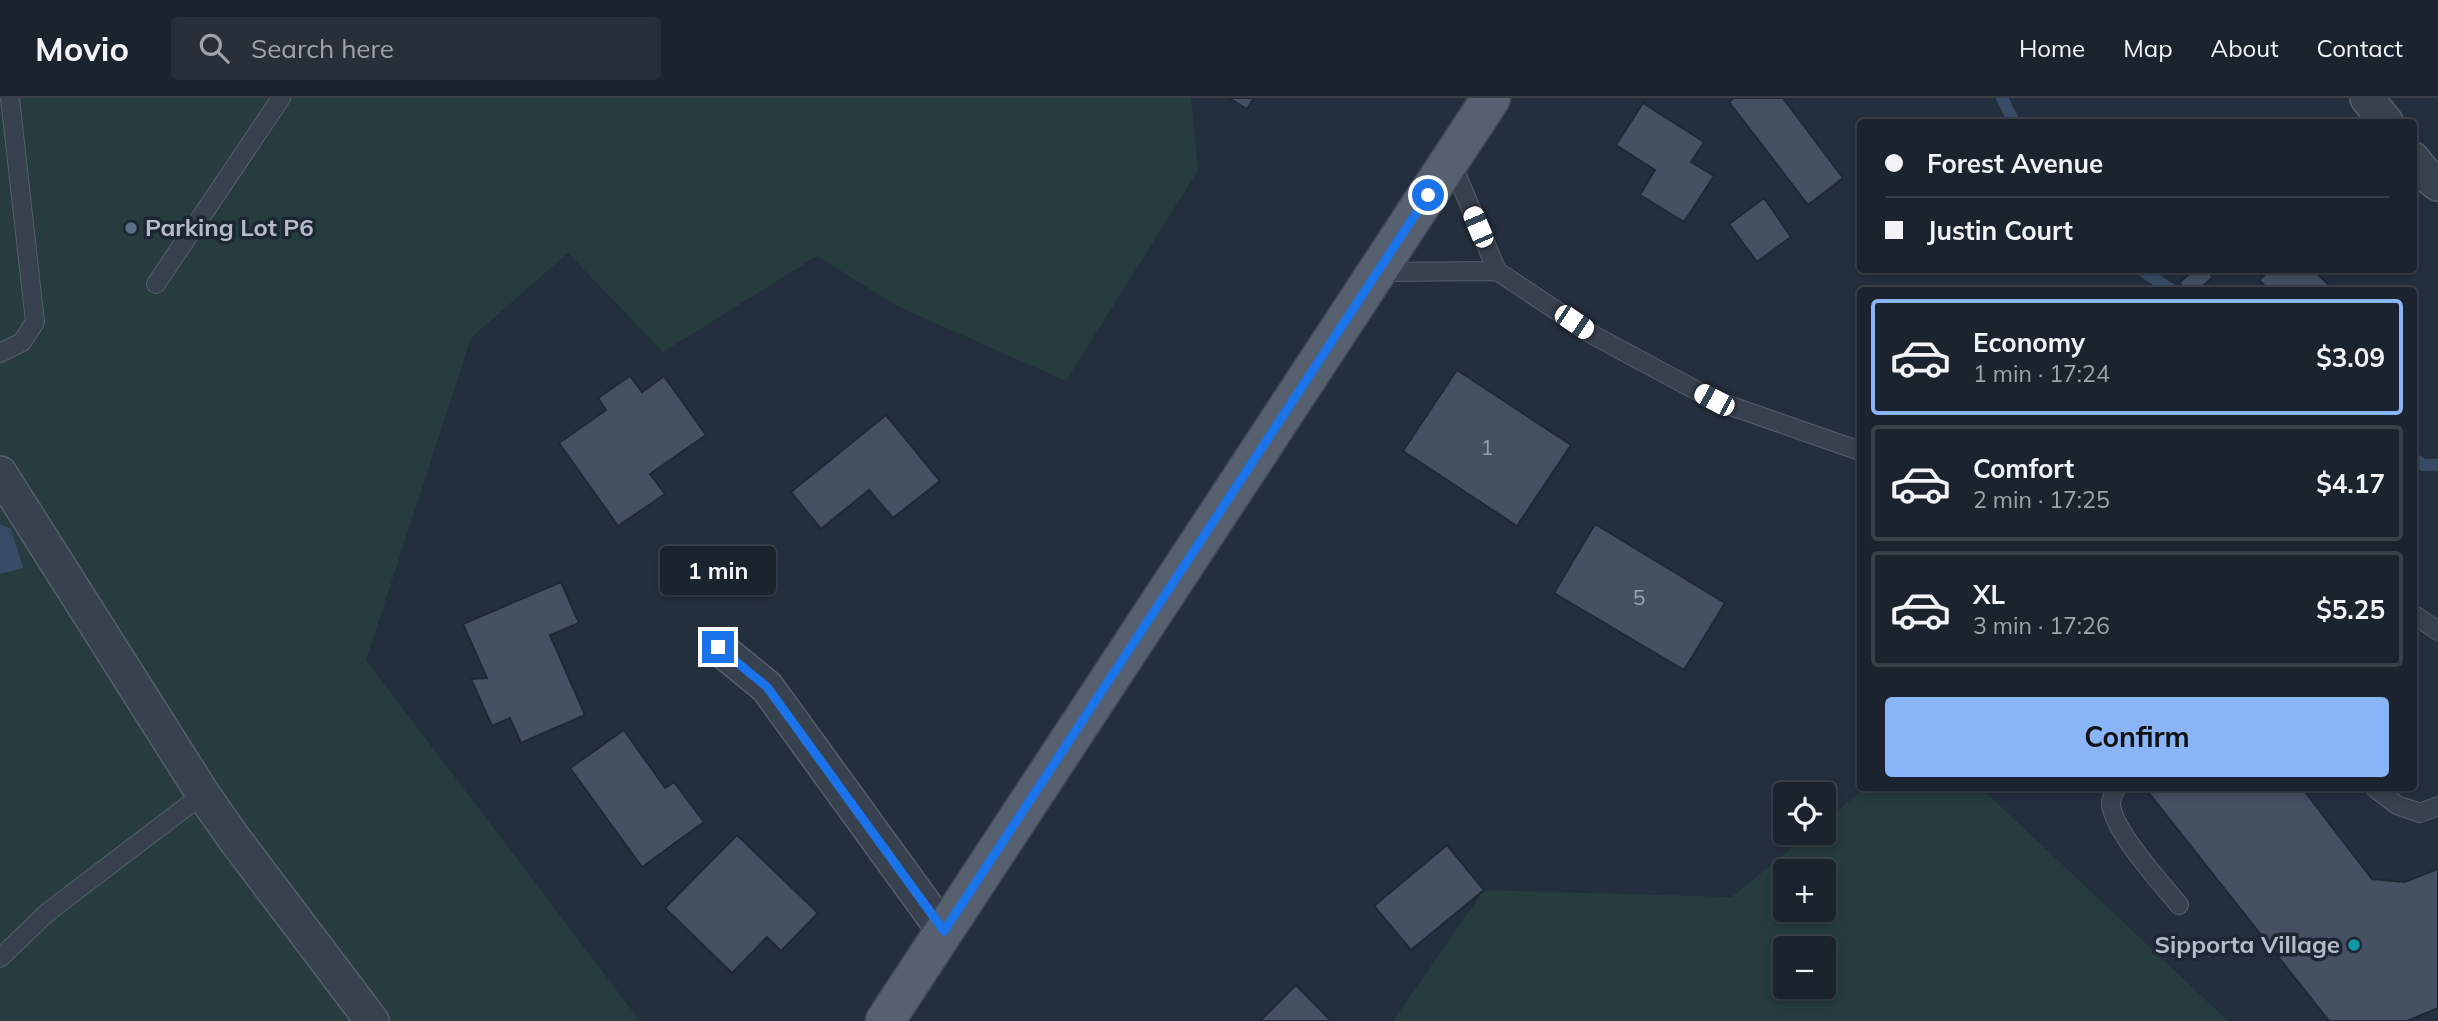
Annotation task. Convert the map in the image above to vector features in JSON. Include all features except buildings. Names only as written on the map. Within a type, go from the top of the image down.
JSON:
[{"type":"main road","points":[[885,1021],[1491,98]]},
{"type":"street","points":[[2367,98],[2384,119]]},
{"type":"street","points":[[2417,164],[2438,184]]},
{"type":"street","points":[[0,473],[203,794],[365,1011]]},
{"type":"street","points":[[718,647],[767,687],[944,931]]},
{"type":"lane","points":[[0,354],[22,342],[35,322],[10,98]]},
{"type":"lane","points":[[156,284],[281,98]]},
{"type":"lane","points":[[1450,160],[1497,271],[1593,335],[1714,400],[1857,450]]},
{"type":"lane","points":[[1377,272],[1497,271]]},
{"type":"lane","points":[[2417,617],[2438,631]]},
{"type":"lane","points":[[2115,791],[2111,801],[2113,814],[2127,839],[2179,905]]},
{"type":"lane","points":[[2379,791],[2397,805],[2420,813],[2438,806]]},
{"type":"lane","points":[[0,958],[48,912],[203,794]]},
{"type":"green space","points":[[0,98],[1191,98],[1198,170],[1066,381],[897,306],[817,256],[663,352],[568,253],[471,338],[366,660],[640,1021],[0,1021]]},
{"type":"green space","points":[[1861,791],[1984,791],[2228,1021],[1393,1021],[1484,890],[1732,897],[1773,863],[1773,922],[1836,922],[1836,859],[1778,859],[1795,845],[1836,845],[1836,812]]},
{"type":"water","points":[[0,524],[11,529],[23,568],[0,574]]},
{"type":"waterway","points":[[2002,98],[2012,119]]},
{"type":"waterway","points":[[2146,273],[2167,287]]},
{"type":"waterway","points":[[2417,461],[2423,465],[2438,465]]},
{"type":"place","name":"Parking Lot P6","points":[[131,228]]},
{"type":"place","name":"Sipporta Village","points":[[2354,945]]},
{"type":"route","points":[[718,647],[767,687],[944,931],[1428,195]]}]
